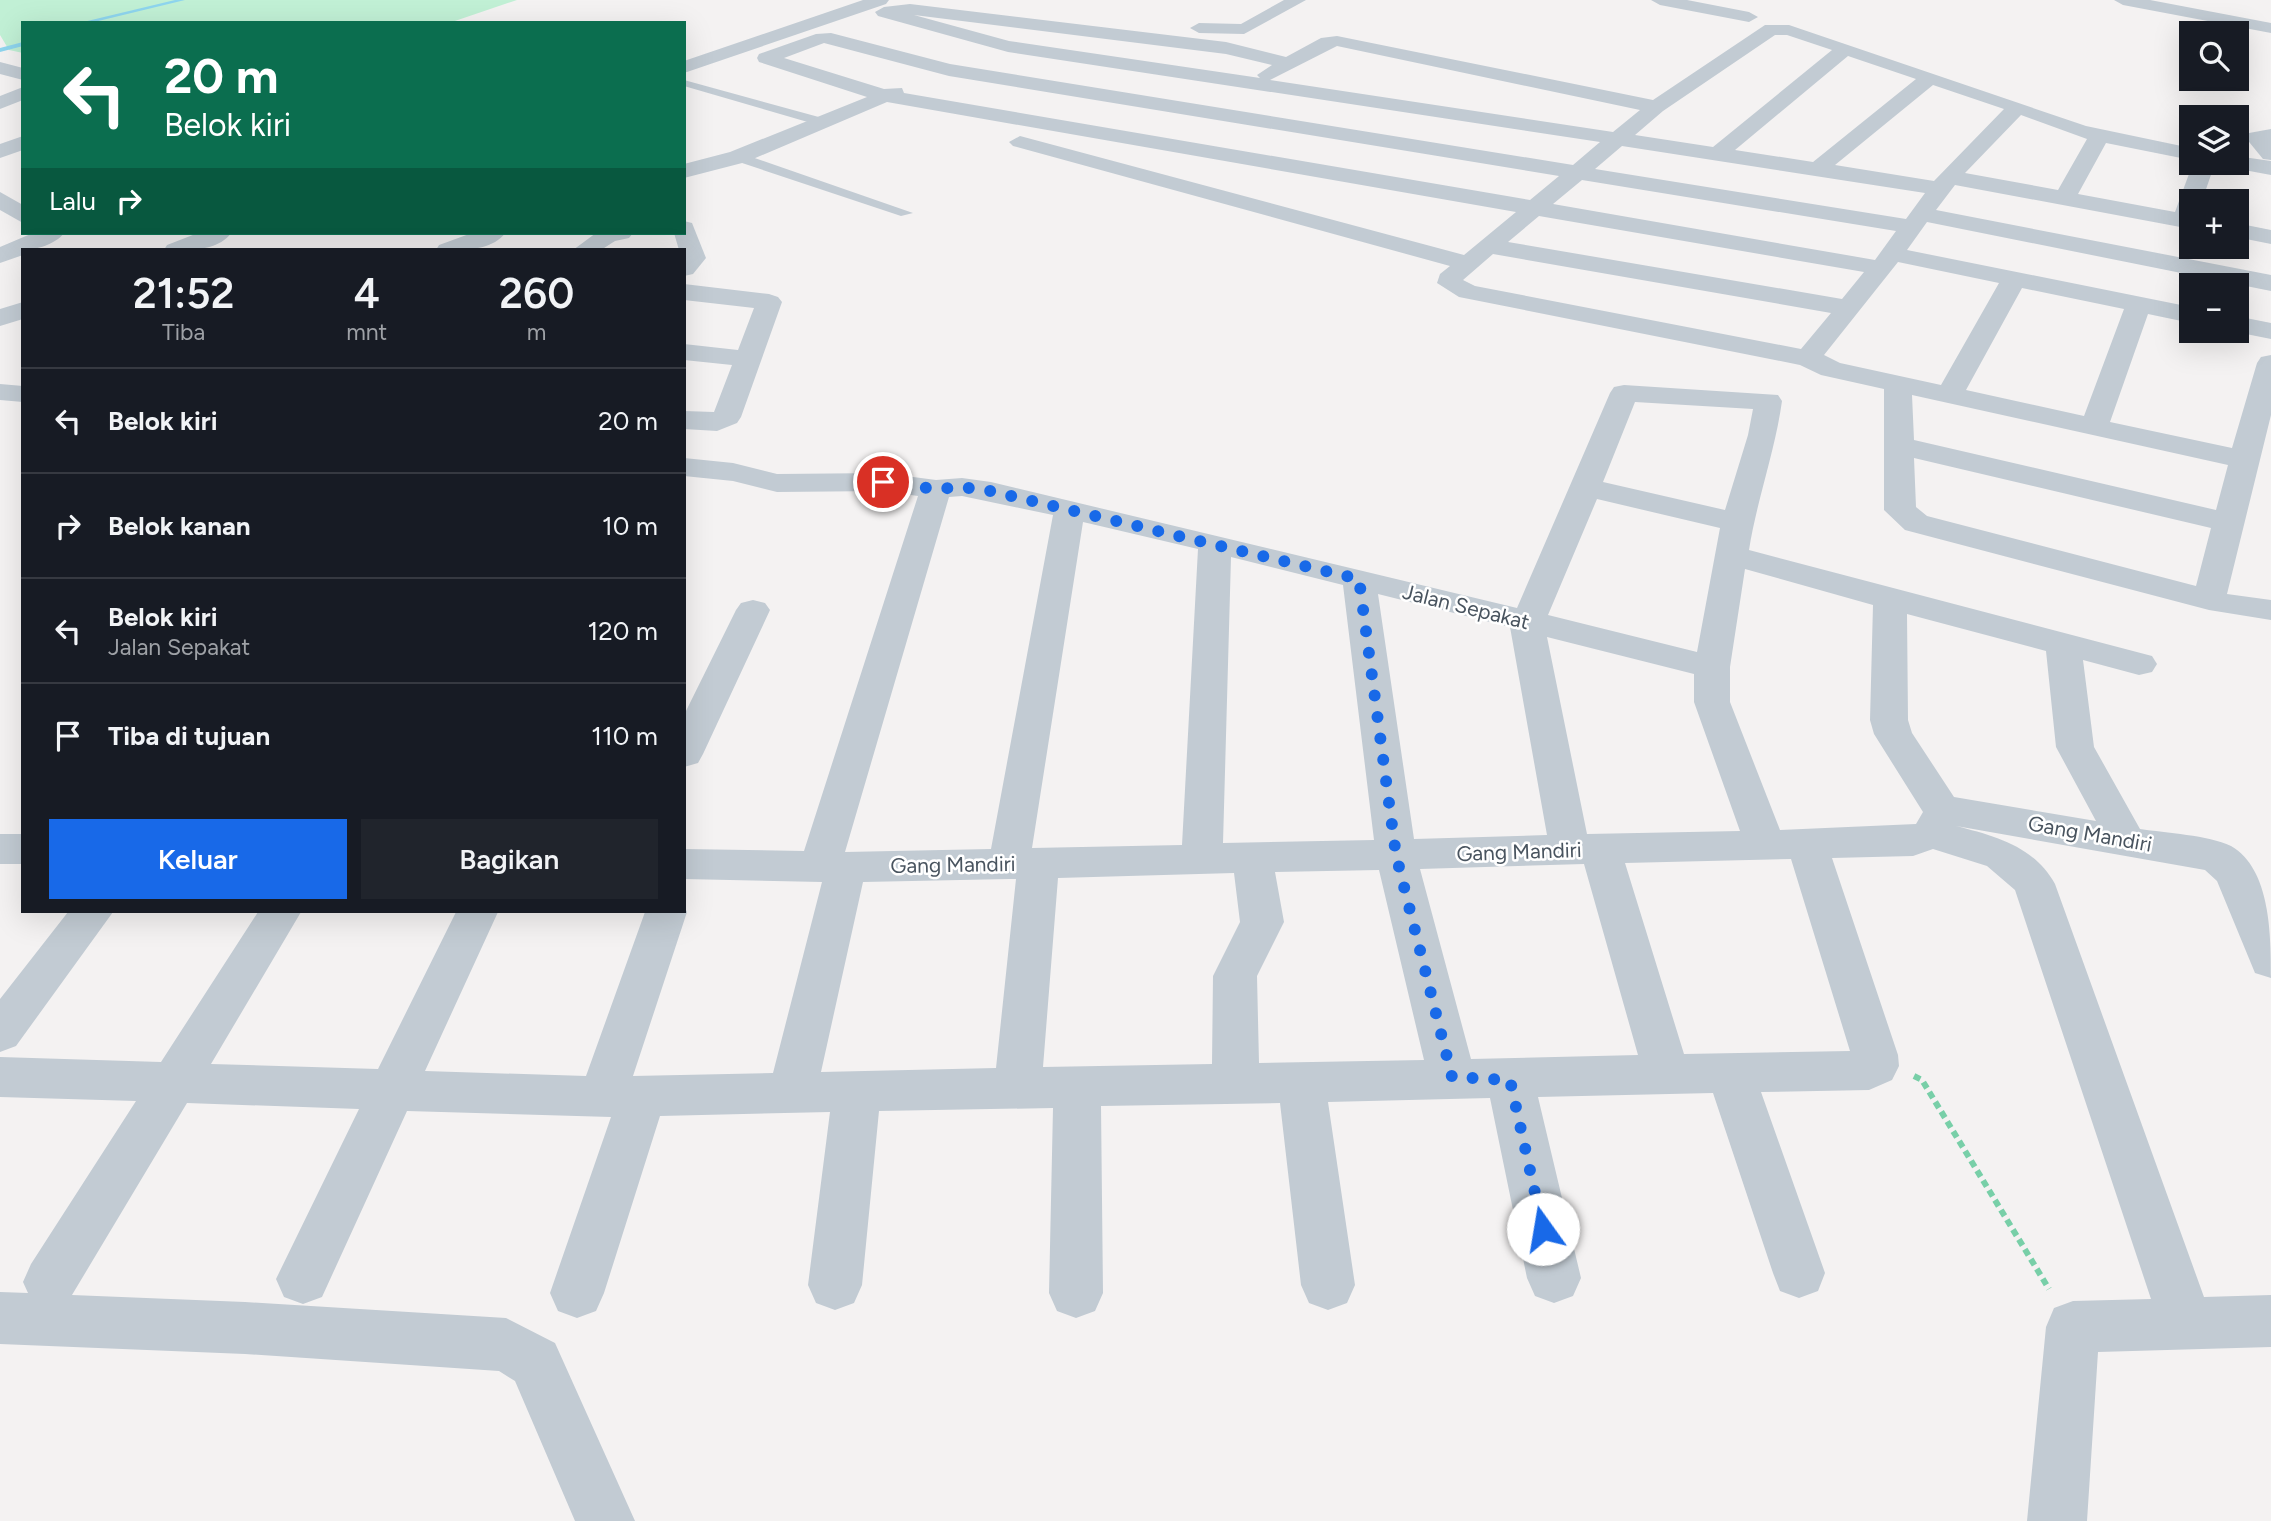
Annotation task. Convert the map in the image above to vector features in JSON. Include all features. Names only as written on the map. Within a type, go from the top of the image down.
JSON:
[{"type":"street","points":[[686,75],[880,0]]},
{"type":"street","points":[[974,0],[1229,30],[1255,24],[1297,0]]},
{"type":"street","points":[[1660,0],[1749,17]]},
{"type":"street","points":[[2123,0],[2271,28]]},
{"type":"street","points":[[1289,63],[1216,47],[911,9],[884,12],[1008,46],[1817,169],[2066,198],[2179,219]]},
{"type":"street","points":[[686,170],[738,156],[1052,27]]},
{"type":"street","points":[[2179,152],[2099,136],[1931,76],[1789,30],[1765,31],[1656,107],[1449,279],[1450,283],[1468,292],[1808,358],[1831,369],[2244,460]]},
{"type":"street","points":[[1092,58],[1136,37]]},
{"type":"street","points":[[1467,263],[878,99],[766,58],[822,38],[831,38],[949,70],[1577,171],[1917,220],[2271,283]]},
{"type":"street","points":[[1252,83],[1327,42],[1337,41],[1656,107]]},
{"type":"street","points":[[1170,71],[1216,47]]},
{"type":"street","points":[[1717,154],[1845,49]]},
{"type":"street","points":[[1387,69],[1410,55]]},
{"type":"street","points":[[0,68],[21,73]]},
{"type":"street","points":[[1424,109],[1491,72]]},
{"type":"street","points":[[1817,169],[1931,76]]},
{"type":"street","points":[[1338,96],[1362,82]]},
{"type":"street","points":[[1517,123],[1570,89]]},
{"type":"street","points":[[0,103],[21,94]]},
{"type":"street","points":[[878,99],[1234,156],[1532,208],[2014,279],[2179,312]]},
{"type":"street","points":[[1808,358],[1887,261],[1945,183],[2018,107]]},
{"type":"street","points":[[2271,135],[2256,137],[2271,154]]},
{"type":"street","points":[[2066,198],[2099,136]]},
{"type":"street","points":[[0,152],[21,143]]},
{"type":"street","points":[[1184,186],[1234,156]]},
{"type":"street","points":[[2249,164],[2271,168]]},
{"type":"street","points":[[1275,211],[1330,173]]},
{"type":"street","points":[[1409,205],[1430,190]]},
{"type":"street","points":[[1367,236],[1388,220]]},
{"type":"street","points":[[2249,233],[2271,237]]},
{"type":"street","points":[[686,234],[694,258],[686,267]]},
{"type":"street","points":[[181,248],[214,235]]},
{"type":"street","points":[[453,248],[488,235]]},
{"type":"street","points":[[588,248],[604,235]]},
{"type":"street","points":[[23,248],[51,238]]},
{"type":"street","points":[[1487,246],[1849,307]]},
{"type":"street","points":[[0,256],[21,249]]},
{"type":"street","points":[[1949,395],[2014,279]]},
{"type":"street","points":[[686,292],[769,302],[727,417],[717,422],[686,420]]},
{"type":"street","points":[[2094,427],[2139,304]]},
{"type":"street","points":[[0,318],[21,311]]},
{"type":"street","points":[[2249,327],[2271,331]]},
{"type":"street","points":[[686,352],[748,359]]},
{"type":"street","points":[[2209,600],[2271,363]]},
{"type":"street","points":[[1898,384],[1900,510],[1916,523],[2248,610],[2271,610]]},
{"type":"street","points":[[0,391],[21,394]]},
{"type":"street","points":[[0,1077],[622,1097],[1452,1077],[1510,1080],[1667,1072],[1860,1071],[1875,1066],[1875,1055],[1787,845],[1712,702],[1712,667],[1734,538],[1763,435],[1768,401],[1624,393],[1527,623],[1585,850],[1667,1072]]},
{"type":"street","points":[[1899,446],[2228,522]]},
{"type":"street","name":"Jalan Sepakat","points":[[686,467],[733,472],[777,483],[883,482],[936,489],[975,488],[1215,543],[1712,667]]},
{"type":"street","points":[[1586,487],[1734,538],[1890,599],[2139,664]]},
{"type":"street","points":[[792,1093],[833,866],[936,489]]},
{"type":"street","points":[[1018,1087],[1023,864],[1069,511]]},
{"type":"street","points":[[1202,860],[1215,543]]},
{"type":"street","points":[[1359,579],[1396,855],[1452,1077]]},
{"type":"street","points":[[1890,599],[1889,720],[1893,734],[1937,823],[2006,856],[2023,867],[2034,884],[2186,1322]]},
{"type":"street","points":[[686,750],[753,610]]},
{"type":"street","points":[[2063,644],[2075,747],[2127,841]]},
{"type":"street","name":"Gang Mandiri","points":[[686,864],[1023,864],[1913,841],[1956,811],[2217,857],[2235,873],[2271,961]]},
{"type":"street","points":[[0,849],[21,849]]},
{"type":"street","points":[[1236,1082],[1235,976],[1262,922],[1252,858]]},
{"type":"street","points":[[0,1034],[91,913]]},
{"type":"street","points":[[50,1282],[278,913]]},
{"type":"street","points":[[303,1279],[477,913]]},
{"type":"street","points":[[577,1293],[666,913]]},
{"type":"street","points":[[1730,1073],[1799,1273]]},
{"type":"street","points":[[1510,1080],[1554,1278]]},
{"type":"street","points":[[1301,1081],[1328,1285]]},
{"type":"street","points":[[1076,1293],[1077,1086]]},
{"type":"street","points":[[835,1285],[857,1092]]},
{"type":"street","points":[[0,1318],[245,1328],[506,1345],[535,1362],[605,1521]]},
{"type":"street","points":[[2057,1521],[2073,1327],[2271,1321]]},
{"type":"lane","points":[[686,75],[822,122]]},
{"type":"lane","points":[[738,156],[906,213]]},
{"type":"path","points":[[1875,1066],[1910,1074],[1922,1080],[2073,1327]]},
{"type":"green space","points":[[0,0],[517,0],[455,21],[21,21],[21,53],[9,50],[0,35]]},
{"type":"waterway","points":[[91,21],[182,0]]},
{"type":"waterway","points":[[0,50],[21,45]]},
{"type":"route","points":[[883,482],[936,489],[962,487],[990,491],[1359,579],[1396,855],[1452,1077],[1510,1080],[1543,1229]]}]
